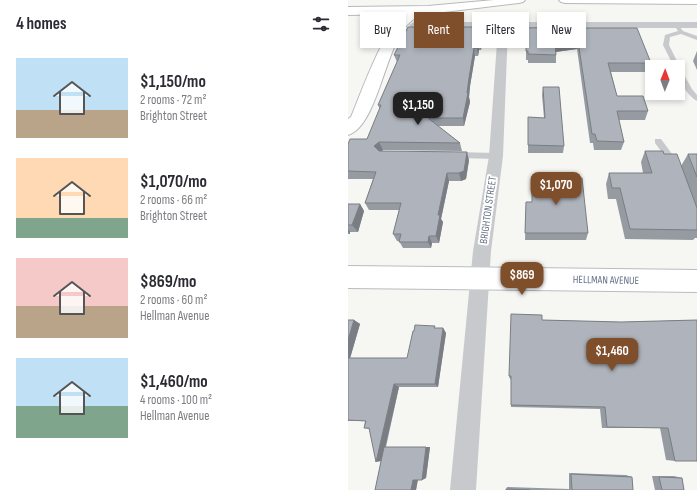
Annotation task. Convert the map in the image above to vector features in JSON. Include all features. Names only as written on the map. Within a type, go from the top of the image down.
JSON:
[{"type":"main road","points":[[348,0],[414,0]]},
{"type":"main road","points":[[348,12],[428,10],[519,0]]},
{"type":"main road","points":[[565,0],[697,1]]},
{"type":"main road","points":[[348,129],[358,119],[392,36],[400,24],[407,16],[428,10]]},
{"type":"main road","points":[[348,12],[363,13],[385,18],[389,23],[390,30],[354,105],[348,112]]},
{"type":"main road","name":"HELLMAN AVENUE","points":[[348,277],[697,281]]},
{"type":"street","points":[[529,25],[679,28],[697,25]]},
{"type":"street","name":"BRIGHTON STREET","points":[[463,490],[480,278],[496,156],[502,48]]},
{"type":"lane","points":[[674,60],[666,45],[667,36],[679,28],[697,38]]},
{"type":"lane","points":[[685,82],[689,90],[697,99]]},
{"type":"lane","points":[[658,141],[674,161],[679,175]]},
{"type":"lane","points":[[451,155],[496,156]]},
{"type":"building","points":[[408,27],[414,27],[414,48],[464,48],[464,27],[472,27],[472,48],[474,48],[463,118],[428,118],[460,143],[379,142],[374,146],[379,151],[467,152],[464,171],[459,173],[447,173],[438,215],[440,215],[436,236],[429,236],[428,242],[399,242],[401,234],[393,234],[401,203],[365,203],[376,172],[348,171],[348,144],[350,139],[367,139],[381,105],[378,105],[400,55],[394,55],[398,48],[406,48],[406,31]]},
{"type":"building","points":[[529,28],[537,28],[537,48],[555,48],[556,55],[528,54],[526,48],[529,48]]},
{"type":"building","points":[[586,28],[637,28],[650,60],[645,60],[645,63],[608,63],[617,96],[643,96],[648,111],[617,111],[624,142],[597,141],[595,134],[592,134],[579,48],[586,48]]},
{"type":"building","points":[[543,87],[559,87],[564,146],[528,145],[528,117],[545,118]]},
{"type":"building","points":[[645,151],[663,151],[664,154],[677,154],[697,208],[697,230],[630,229],[620,188],[612,188],[609,173],[652,173]]},
{"type":"building","points":[[688,154],[697,154],[697,177]]},
{"type":"building","points":[[532,176],[582,178],[588,233],[525,233],[526,202],[532,202]]},
{"type":"building","points":[[348,204],[360,204],[352,225],[348,225]]},
{"type":"building","points":[[511,314],[542,315],[542,320],[621,322],[697,320],[697,461],[675,461],[668,428],[607,427],[605,407],[511,405],[511,376],[509,376]]},
{"type":"building","points":[[348,320],[354,320],[348,340]]},
{"type":"building","points":[[415,325],[443,328],[435,384],[394,384],[376,462],[369,428],[364,428],[366,421],[348,420],[348,358],[407,358]]},
{"type":"building","points":[[384,447],[426,447],[422,480],[413,480],[411,490],[375,490]]},
{"type":"building","points":[[571,474],[632,477],[633,490],[572,490]]},
{"type":"building","points":[[659,477],[682,478],[684,490],[662,490]]},
{"type":"building","points":[[506,489],[530,490],[506,490]]}]
